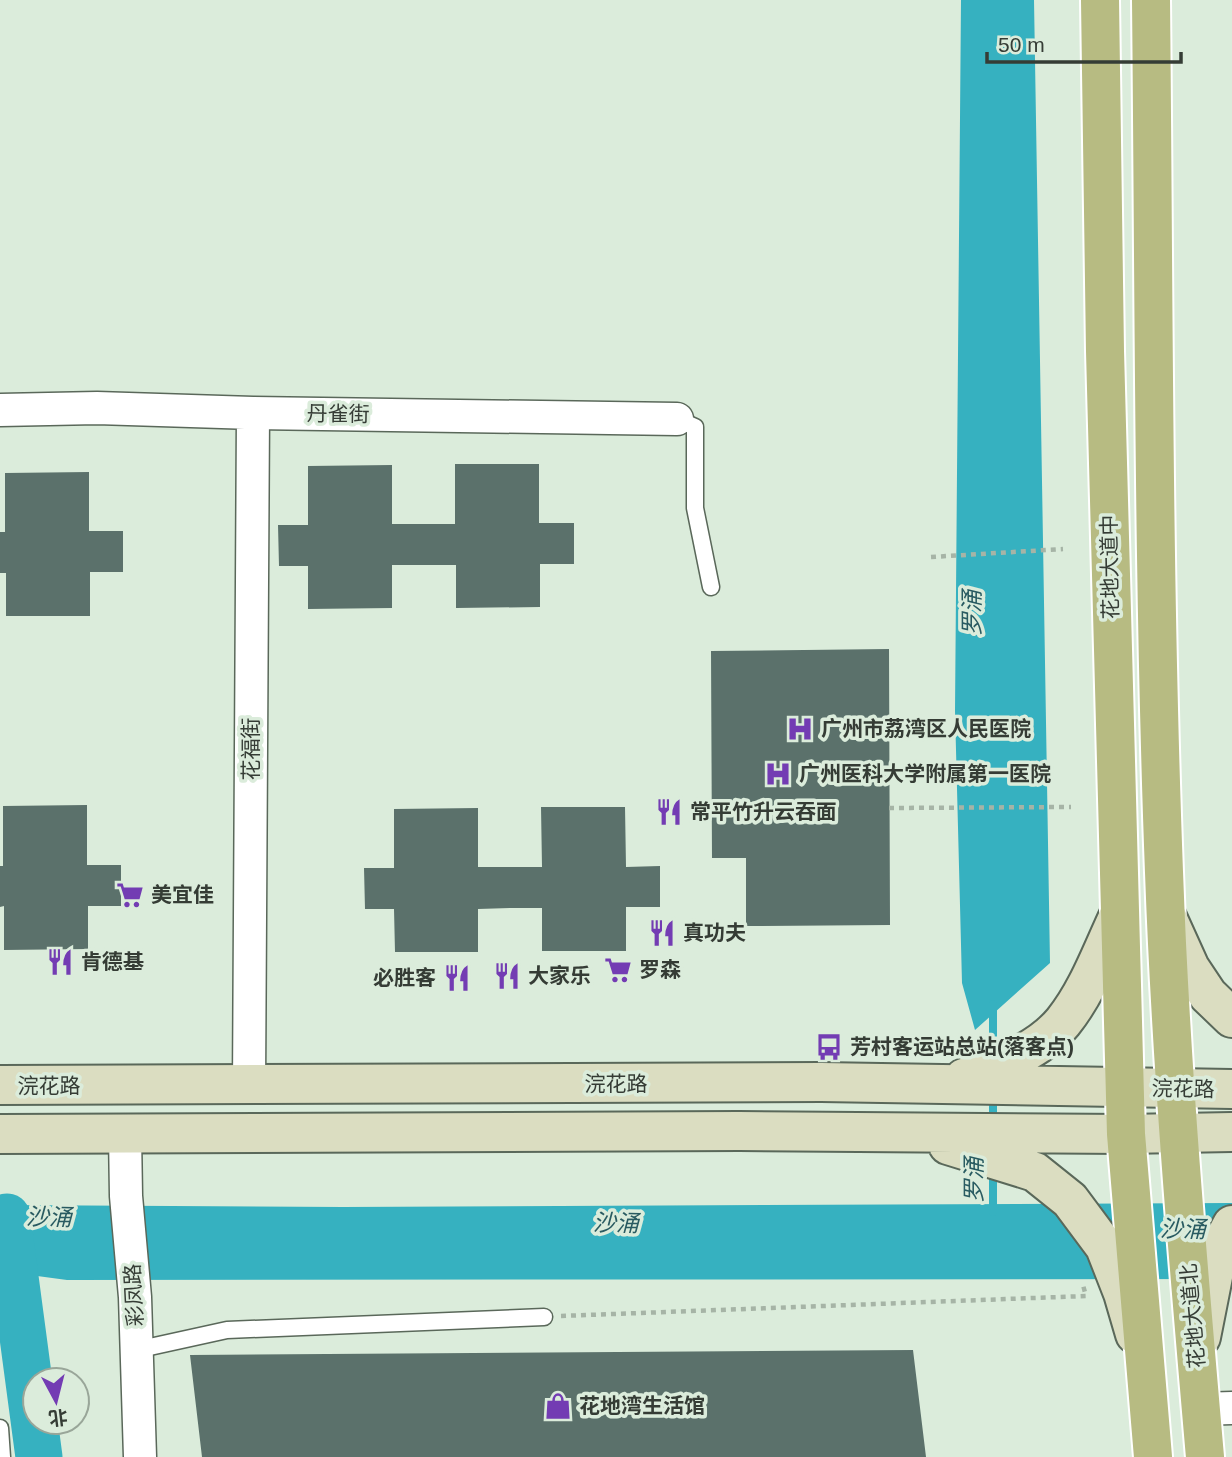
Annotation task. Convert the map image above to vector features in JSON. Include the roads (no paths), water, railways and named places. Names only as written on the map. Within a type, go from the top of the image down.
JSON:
[{"type":"main road","name":"花地大道中","points":[[1100,0],[1105,351],[1126,1134]]},
{"type":"main road","points":[[1151,0],[1158,648],[1166,914],[1178,1132]]},
{"type":"main road","points":[[962,1081],[1027,1051],[1062,1023],[1084,989],[1119,915],[1166,914]]},
{"type":"main road","points":[[1166,914],[1190,968],[1208,995],[1232,1018]]},
{"type":"main road","name":"浣花路","points":[[0,1086],[962,1081],[1060,1087],[1232,1089]]},
{"type":"main road","points":[[0,1134],[888,1132],[970,1141],[1035,1172],[1070,1200],[1105,1247],[1140,1344]]},
{"type":"main road","name":"花地大道北","points":[[1178,1132],[1198,1326],[1197,1367],[1216,1408],[1205,1457]]},
{"type":"main road","name":"浣花路","points":[[970,1141],[1049,1133],[1232,1132]]},
{"type":"main road","points":[[1126,1134],[1140,1344],[1153,1457]]},
{"type":"main road","points":[[1198,1326],[1218,1251],[1232,1225]]},
{"type":"street","name":"丹雀街","points":[[0,410],[97,408],[677,419]]},
{"type":"street","name":"花福街","points":[[249,1086],[253,413]]},
{"type":"street","name":"彩凤路","points":[[125,1134],[126,1196],[135,1297],[140,1457]]},
{"type":"lane","points":[[677,419],[695,427],[695,508],[711,587]]},
{"type":"lane","points":[[136,1350],[227,1330],[544,1317]]},
{"type":"lane","points":[[0,1428],[2,1457]]},
{"type":"water","points":[[961,0],[1034,0],[1050,963],[975,1030],[962,983],[955,711]]},
{"type":"water","name":"沙涌","points":[[1232,1203],[1232,1279],[67,1280],[0,1271],[0,1205],[343,1207]]},
{"type":"waterway","name":"罗涌","points":[[993,1004],[993,1054]]},
{"type":"waterway","name":"罗涌","points":[[993,1095],[993,1124]]},
{"type":"waterway","name":"罗涌","points":[[993,1169],[993,1212]]},
{"type":"waterway","points":[[7,1217],[39,1457]]},
{"type":"place","name":"广州市荔湾区人民医院","points":[[800,729]]},
{"type":"place","name":"广州医科大学附属第一医院","points":[[778,774]]},
{"type":"place","name":"常平竹升云吞面","points":[[669,812]]},
{"type":"place","name":"美宜佳","points":[[130,895]]},
{"type":"place","name":"真功夫","points":[[662,933]]},
{"type":"place","name":"肯德基","points":[[60,962]]},
{"type":"place","name":"罗森","points":[[618,970]]},
{"type":"place","name":"大家乐","points":[[507,976]]},
{"type":"place","name":"必胜客","points":[[457,978]]},
{"type":"place","name":"芳村客运站总站(落客点)","points":[[829,1047]]},
{"type":"place","name":"花地湾生活馆","points":[[558,1406]]}]
